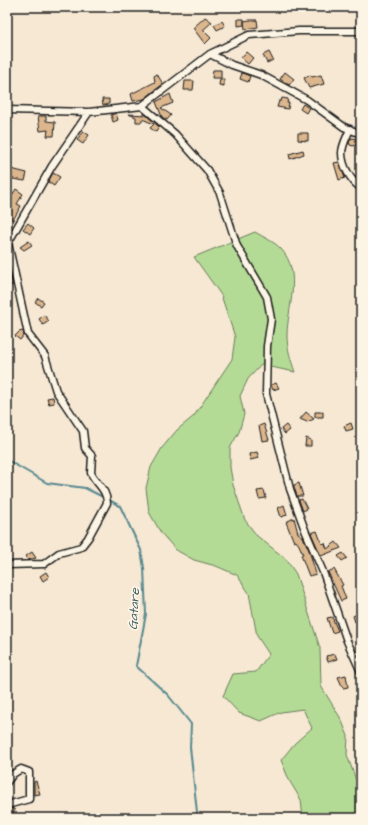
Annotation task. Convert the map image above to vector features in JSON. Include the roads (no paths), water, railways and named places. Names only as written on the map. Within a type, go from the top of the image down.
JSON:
[{"type":"street","points":[[7,110],[89,112],[142,106],[210,54],[249,35],[299,31],[361,31]]},
{"type":"street","points":[[210,54],[268,78],[307,100],[350,130],[361,134]]},
{"type":"street","points":[[142,106],[175,134],[207,170],[220,193],[237,246],[267,297],[271,319],[267,346],[266,394],[290,489],[305,530],[323,572],[347,642],[361,672]]},
{"type":"street","points":[[7,565],[44,564],[59,553],[81,547],[88,538],[107,503],[107,496],[91,473],[92,456],[85,448],[83,431],[56,391],[44,356],[26,331],[8,241],[52,166],[89,112]]},
{"type":"street","points":[[350,130],[342,154],[345,167],[353,183],[361,188]]},
{"type":"street","points":[[7,782],[13,774],[20,769],[29,772],[29,799],[7,806]]},
{"type":"waterway","name":"Gatare","points":[[7,460],[47,483],[85,488],[105,498]]},
{"type":"waterway","name":"Gatare","points":[[109,500],[120,506],[141,550],[144,568],[146,614],[136,666],[168,695],[191,724],[190,747],[197,812],[195,818]]}]
